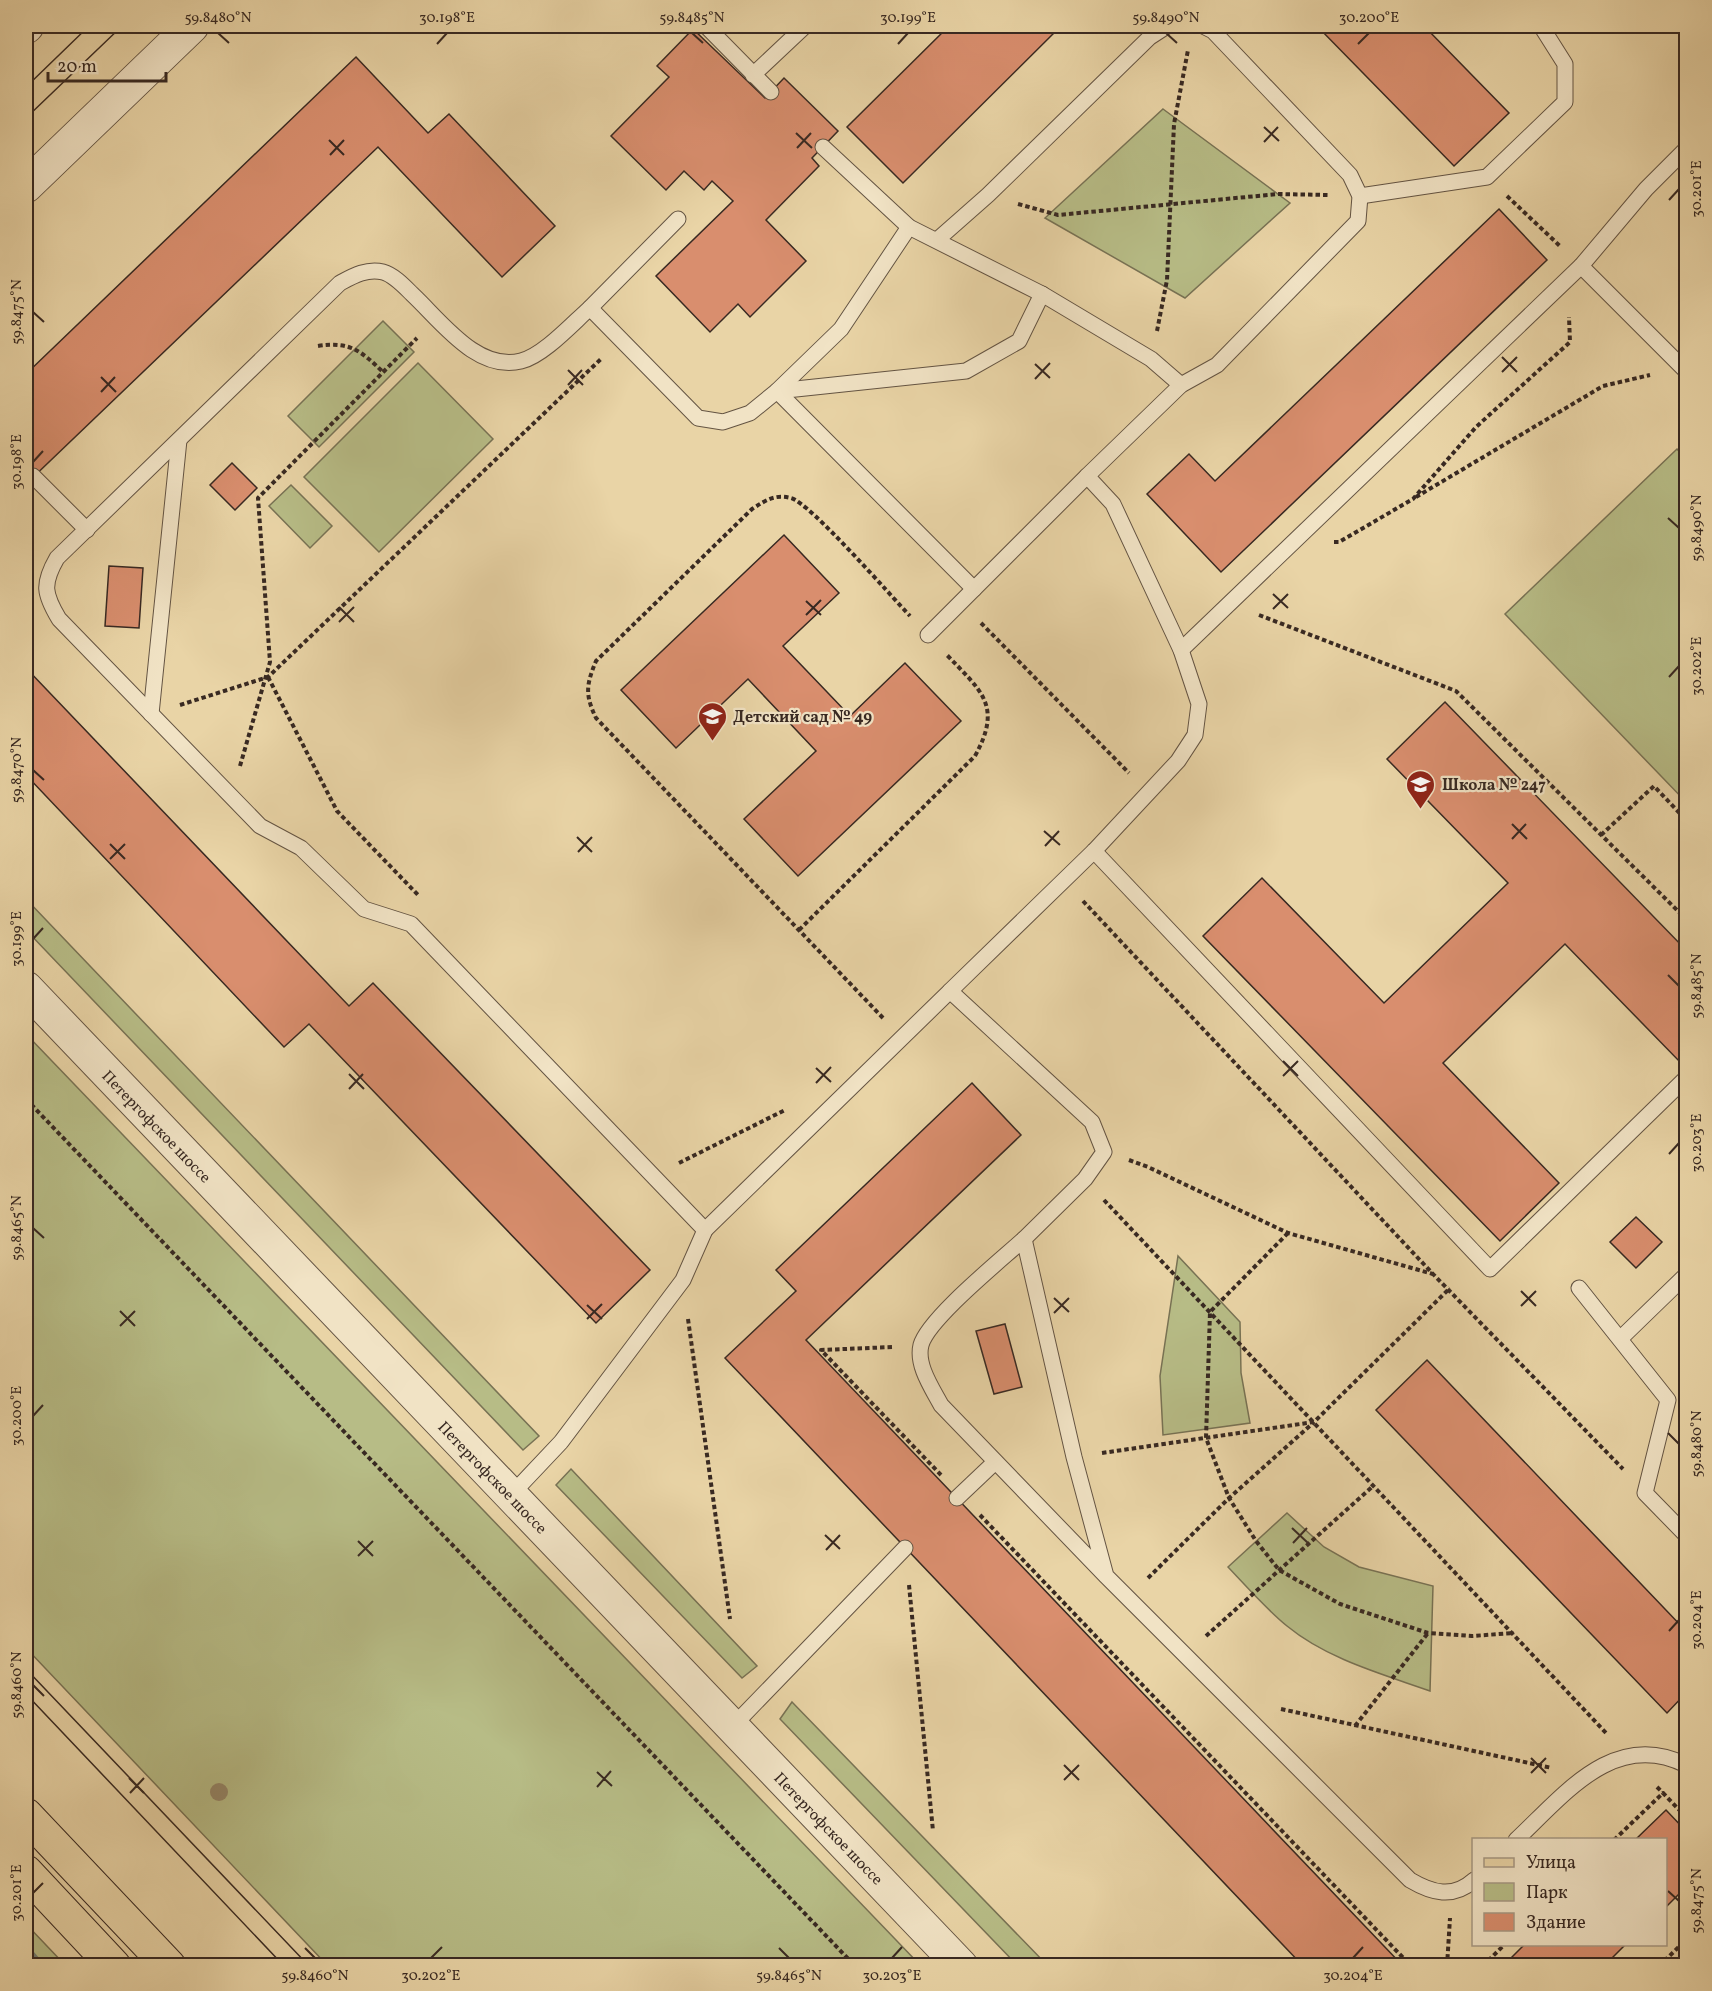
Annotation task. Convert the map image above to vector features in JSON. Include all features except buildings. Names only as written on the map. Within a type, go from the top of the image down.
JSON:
[{"type":"main road","points":[[26,1815],[169,1965]]},
{"type":"main road","points":[[26,1872],[114,1965]]},
{"type":"street","points":[[26,186],[192,26]]},
{"type":"street","name":"Петергофское шоссе","points":[[26,988],[960,1965]]},
{"type":"lane","points":[[706,26],[771,92]]},
{"type":"lane","points":[[753,75],[805,26]]},
{"type":"lane","points":[[937,240],[988,195],[1150,38],[1167,26]]},
{"type":"lane","points":[[928,635],[1181,385],[1217,364],[1358,221],[1360,196],[1350,175],[1213,32],[1203,26]]},
{"type":"lane","points":[[1360,196],[1487,177],[1565,102],[1565,64],[1547,27]]},
{"type":"lane","points":[[823,147],[909,227],[1042,294],[1151,359],[1181,385]]},
{"type":"lane","points":[[1181,650],[1566,281],[1646,189],[1686,149]]},
{"type":"lane","points":[[678,219],[590,308],[544,348],[522,361],[495,362],[471,349],[401,284],[384,272],[360,272],[340,283],[57,558],[46,578],[48,601],[59,619],[260,826],[302,848],[364,909],[411,924],[705,1230]]},
{"type":"lane","points":[[590,308],[698,418],[723,422],[750,414],[841,330],[909,227]]},
{"type":"lane","points":[[1581,266],[1685,370]]},
{"type":"lane","points":[[777,391],[966,371],[1019,341],[1042,294]]},
{"type":"lane","points":[[777,391],[974,589]]},
{"type":"lane","points":[[151,714],[179,440]]},
{"type":"lane","points":[[33,476],[87,530]]},
{"type":"lane","points":[[510,1496],[561,1442],[683,1280],[705,1230],[1064,881],[1178,761],[1195,735],[1199,704],[1181,650],[1113,504],[1087,476]]},
{"type":"lane","points":[[1094,850],[1490,1269],[1686,1078]]},
{"type":"lane","points":[[950,991],[1092,1122],[1104,1152],[1085,1179],[935,1322],[921,1345],[924,1375],[941,1405],[1106,1576],[1410,1880],[1429,1891],[1451,1893],[1472,1881]]},
{"type":"lane","points":[[1024,1239],[1074,1457],[1106,1576]]},
{"type":"lane","points":[[1621,1338],[1686,1275]]},
{"type":"lane","points":[[1579,1287],[1668,1400],[1645,1493],[1686,1535]]},
{"type":"lane","points":[[959,1497],[995,1462]]},
{"type":"lane","points":[[732,1727],[905,1548]]},
{"type":"lane","points":[[1517,1838],[1585,1775],[1626,1755],[1654,1754],[1686,1765]]},
{"type":"path","points":[[1151,359],[1167,280],[1174,124],[1189,47]]},
{"type":"path","points":[[1487,177],[1581,266]]},
{"type":"path","points":[[988,195],[1058,215],[1278,194],[1360,196]]},
{"type":"path","points":[[1413,499],[1476,427],[1570,342],[1566,281]]},
{"type":"path","points":[[291,330],[309,347],[346,345],[362,351],[383,372]]},
{"type":"path","points":[[151,714],[268,677],[621,340]]},
{"type":"path","points":[[231,796],[268,677],[270,662],[258,498],[409,345]]},
{"type":"path","points":[[1298,538],[1339,542],[1602,386],[1685,370]]},
{"type":"path","points":[[799,930],[975,756],[987,735],[989,710],[980,689],[813,513],[793,498],[771,497],[752,508],[596,662],[588,679],[587,699],[596,718],[799,930],[887,1021]]},
{"type":"path","points":[[1231,603],[1456,691],[1686,919]]},
{"type":"path","points":[[1601,835],[1654,786],[1686,820]]},
{"type":"path","points":[[1064,881],[1433,1274],[1450,1288],[1645,1493]]},
{"type":"path","points":[[26,1100],[855,1965]]},
{"type":"path","points":[[679,1163],[788,1108]]},
{"type":"path","points":[[1104,1152],[1149,1167],[1288,1233],[1433,1274]]},
{"type":"path","points":[[1085,1179],[1514,1633],[1612,1740]]},
{"type":"path","points":[[1288,1233],[1210,1312],[1206,1438],[1229,1498],[1256,1541],[1279,1570],[1340,1604],[1428,1633],[1472,1636],[1514,1633]]},
{"type":"path","points":[[683,1280],[730,1618]]},
{"type":"path","points":[[1128,1598],[1229,1498],[1314,1422],[1450,1288]]},
{"type":"path","points":[[921,1345],[821,1350],[959,1497],[1411,1965]]},
{"type":"path","points":[[1074,1457],[1314,1422]]},
{"type":"path","points":[[1185,1655],[1373,1486]]},
{"type":"path","points":[[905,1548],[933,1831]]},
{"type":"path","points":[[1355,1726],[1428,1633]]},
{"type":"path","points":[[1251,1720],[1269,1706],[1585,1775]]},
{"type":"path","points":[[1615,1838],[1663,1793],[1686,1817]]},
{"type":"path","points":[[1447,1965],[1451,1893]]},
{"type":"path","points":[[1659,1965],[1686,1940]]},
{"type":"path","points":[[1483,1965],[1503,1946]]},
{"type":"green space","points":[[1163,109],[1290,203],[1185,298],[1045,218]]},
{"type":"green space","points":[[383,321],[414,352],[319,447],[288,416]]},
{"type":"green space","points":[[418,363],[493,439],[379,552],[304,477]]},
{"type":"green space","points":[[1677,449],[1686,459],[1686,802],[1505,614]]},
{"type":"green space","points":[[291,485],[332,526],[310,548],[269,506]]},
{"type":"green space","points":[[26,899],[539,1436],[523,1450],[26,930]]},
{"type":"green space","points":[[26,1034],[920,1965],[327,1965],[26,1648]]},
{"type":"green space","points":[[1178,1256],[1240,1322],[1241,1373],[1250,1423],[1163,1435],[1160,1376]]},
{"type":"green space","points":[[571,1469],[757,1666],[742,1678],[556,1485]]},
{"type":"green space","points":[[1287,1513],[1324,1547],[1359,1567],[1433,1586],[1430,1691],[1374,1672],[1319,1648],[1287,1626],[1228,1567]]},
{"type":"green space","points":[[792,1702],[1047,1965],[1017,1965],[780,1719]]},
{"type":"green space","points":[[26,1924],[65,1965],[26,1965]]},
{"type":"waterway","points":[[26,1952],[38,1966]]},
{"type":"tram line","points":[[26,87],[89,26]]},
{"type":"tram line","points":[[26,118],[122,26]]},
{"type":"tram line","points":[[26,1669],[309,1966]]},
{"type":"tram line","points":[[26,1694],[284,1966]]},
{"type":"place","name":"Детский сад № 49","points":[[712,742]]},
{"type":"place","name":"Школа № 247","points":[[1421,810]]}]
